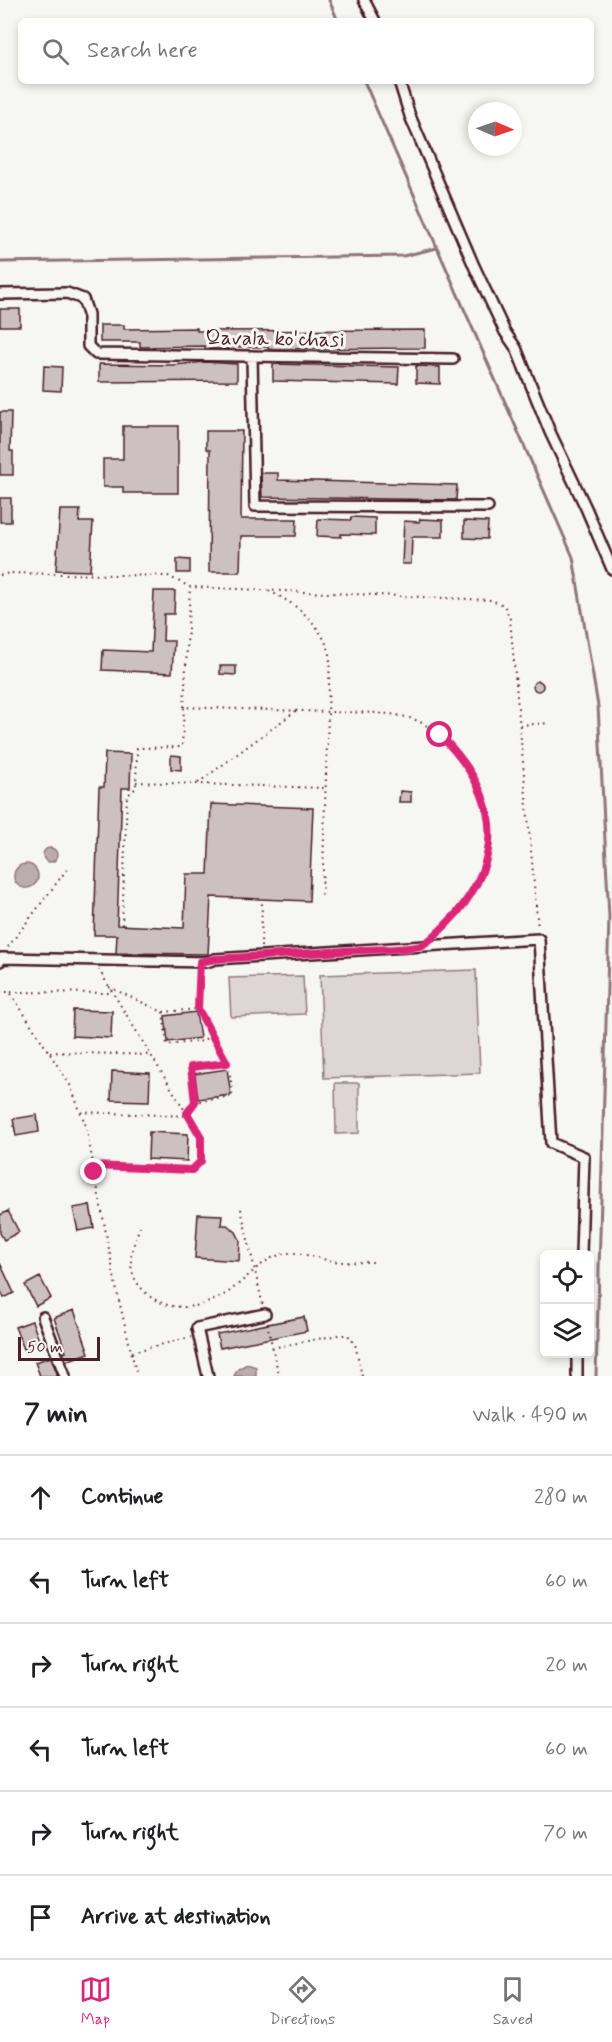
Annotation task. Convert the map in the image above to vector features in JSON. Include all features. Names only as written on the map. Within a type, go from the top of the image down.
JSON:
[{"type":"street","points":[[364,0],[373,18]]},
{"type":"street","points":[[400,84],[410,116],[474,266],[505,332],[516,348],[550,432],[612,569]]},
{"type":"street","name":"Qavala ko'chasi","points":[[0,294],[67,294],[83,299],[88,314],[88,345],[96,354],[453,359]]},
{"type":"street","points":[[252,356],[255,506],[488,507]]},
{"type":"street","points":[[0,960],[200,962],[215,959],[539,939],[551,1143],[585,1157],[581,1250]]},
{"type":"street","points":[[208,1376],[198,1328],[265,1314]]},
{"type":"street","points":[[43,1317],[65,1376]]},
{"type":"street","points":[[577,1376],[578,1358]]},
{"type":"path","points":[[0,575],[10,573],[168,576],[190,587],[491,600],[500,603],[507,609],[510,619],[539,939]]},
{"type":"path","points":[[122,925],[127,796],[136,788],[137,748],[182,747],[190,587]]},
{"type":"path","points":[[266,590],[288,600],[304,611],[316,624],[330,653],[322,899]]},
{"type":"path","points":[[183,707],[397,715],[426,725],[455,750],[482,793],[490,839],[486,865],[466,902],[422,946]]},
{"type":"path","points":[[196,784],[297,710]]},
{"type":"path","points":[[520,725],[550,723]]},
{"type":"path","points":[[136,782],[325,788]]},
{"type":"path","points":[[0,960],[68,868]]},
{"type":"path","points":[[261,956],[262,899]]},
{"type":"path","points":[[93,960],[201,1137],[201,1161],[192,1170],[93,1166]]},
{"type":"path","points":[[195,1102],[233,1096],[229,1067],[198,1009],[200,962]]},
{"type":"path","points":[[109,987],[162,1012],[198,1009]]},
{"type":"path","points":[[0,992],[113,993]]},
{"type":"path","points":[[10,992],[70,1085],[86,1126],[117,1292],[137,1376]]},
{"type":"path","points":[[162,1012],[167,1045],[203,1041],[211,1034]]},
{"type":"path","points":[[48,1052],[152,1055]]},
{"type":"path","points":[[188,1115],[195,1102],[191,1067],[227,1063]]},
{"type":"path","points":[[81,1112],[188,1115]]},
{"type":"path","points":[[241,1209],[279,1376]]},
{"type":"path","points":[[140,1226],[132,1248],[131,1266],[136,1283],[153,1298],[168,1306],[185,1308],[205,1303],[226,1293],[273,1256],[287,1253],[336,1261],[374,1262]]},
{"type":"path","points":[[132,1353],[199,1335]]},
{"type":"path","points":[[272,1348],[348,1335],[355,1344],[363,1376]]},
{"type":"shaded area","points":[[47,848],[53,848],[57,855],[53,862],[47,862],[43,858],[43,852]]},
{"type":"shaded area","points":[[26,864],[34,868],[38,876],[34,884],[26,888],[18,884],[14,876],[18,868]]},
{"type":"shaded area","points":[[476,970],[480,1073],[324,1078],[320,975]]},
{"type":"shaded area","points":[[303,976],[305,1014],[231,1017],[229,978]]},
{"type":"shaded area","points":[[335,1083],[359,1083],[359,1133],[336,1134]]},
{"type":"shaded area","points":[[247,1364],[256,1367],[256,1376],[234,1376],[238,1369]]},
{"type":"building","points":[[0,309],[20,309],[20,326],[0,326]]},
{"type":"building","points":[[100,325],[124,325],[124,329],[197,328],[197,331],[425,330],[425,348],[140,347],[140,342],[100,342]]},
{"type":"building","points":[[205,362],[237,364],[237,381],[99,382],[99,364],[174,365]]},
{"type":"building","points":[[273,364],[399,367],[398,384],[273,381]]},
{"type":"building","points":[[44,366],[62,367],[61,391],[43,390]]},
{"type":"building","points":[[416,366],[440,367],[440,384],[416,383]]},
{"type":"building","points":[[0,412],[11,412],[10,451],[13,451],[13,475],[0,475]]},
{"type":"building","points":[[123,426],[178,426],[178,493],[123,493],[123,487],[103,487],[103,459],[123,459]]},
{"type":"building","points":[[206,431],[242,431],[241,519],[297,519],[296,536],[241,536],[240,572],[209,572],[210,450],[206,449]]},
{"type":"building","points":[[261,473],[278,473],[278,480],[457,485],[456,500],[262,497]]},
{"type":"building","points":[[0,498],[11,498],[11,522],[0,522]]},
{"type":"building","points":[[60,510],[80,510],[79,522],[93,522],[90,571],[56,570]]},
{"type":"building","points":[[351,517],[375,518],[375,535],[317,536],[318,519],[351,520]]},
{"type":"building","points":[[420,519],[443,520],[443,537],[412,537],[411,564],[402,564],[404,521],[419,522]]},
{"type":"building","points":[[464,521],[488,522],[487,539],[464,538]]},
{"type":"building","points":[[177,559],[190,560],[190,573],[177,573]]},
{"type":"building","points":[[154,591],[175,591],[174,614],[164,614],[163,641],[174,641],[172,673],[102,670],[103,650],[151,652]]},
{"type":"building","points":[[220,666],[236,666],[236,675],[220,674]]},
{"type":"building","points":[[538,681],[543,686],[538,691],[533,686]]},
{"type":"building","points":[[105,753],[131,754],[130,788],[122,788],[117,925],[184,928],[186,874],[208,874],[211,804],[313,808],[309,901],[211,897],[208,954],[116,953],[117,935],[94,935],[99,787],[104,787]]},
{"type":"building","points":[[171,755],[181,756],[181,770],[171,769]]},
{"type":"building","points":[[400,791],[411,792],[411,802],[399,802]]},
{"type":"building","points":[[73,1010],[112,1011],[111,1038],[72,1036]]},
{"type":"building","points":[[196,1012],[200,1038],[168,1042],[165,1016]]},
{"type":"building","points":[[227,1069],[231,1095],[198,1099],[194,1074]]},
{"type":"building","points":[[112,1071],[150,1073],[149,1101],[111,1100]]},
{"type":"building","points":[[37,1115],[39,1132],[16,1136],[13,1119]]},
{"type":"building","points":[[149,1132],[188,1134],[187,1161],[148,1159]]},
{"type":"building","points":[[90,1205],[94,1228],[78,1231],[73,1208]]},
{"type":"building","points":[[8,1211],[19,1232],[4,1240],[0,1233],[0,1215]]},
{"type":"building","points":[[198,1214],[222,1215],[221,1225],[227,1225],[236,1232],[240,1240],[239,1261],[195,1258]]},
{"type":"building","points":[[0,1263],[14,1293],[4,1298],[0,1289]]},
{"type":"building","points":[[40,1277],[51,1298],[36,1306],[25,1285]]},
{"type":"building","points":[[74,1310],[89,1353],[66,1361],[63,1353],[66,1352],[54,1318]]},
{"type":"building","points":[[304,1317],[307,1331],[220,1348],[217,1334]]},
{"type":"building","points":[[32,1321],[40,1343],[24,1349],[15,1327]]},
{"type":"building","points":[[51,1357],[58,1376],[40,1376],[35,1362]]},
{"type":"waterway","points":[[329,0],[337,18]]},
{"type":"waterway","points":[[365,84],[573,557],[598,706],[609,917],[596,1376]]},
{"type":"waterway","points":[[0,262],[403,256],[437,248]]},
{"type":"route","points":[[94,1172],[93,1166],[192,1170],[201,1161],[201,1137],[187,1113],[195,1102],[191,1067],[227,1063],[198,1009],[200,962],[215,959],[422,946],[466,902],[486,865],[490,839],[487,814],[482,793],[465,764],[440,735]]}]
